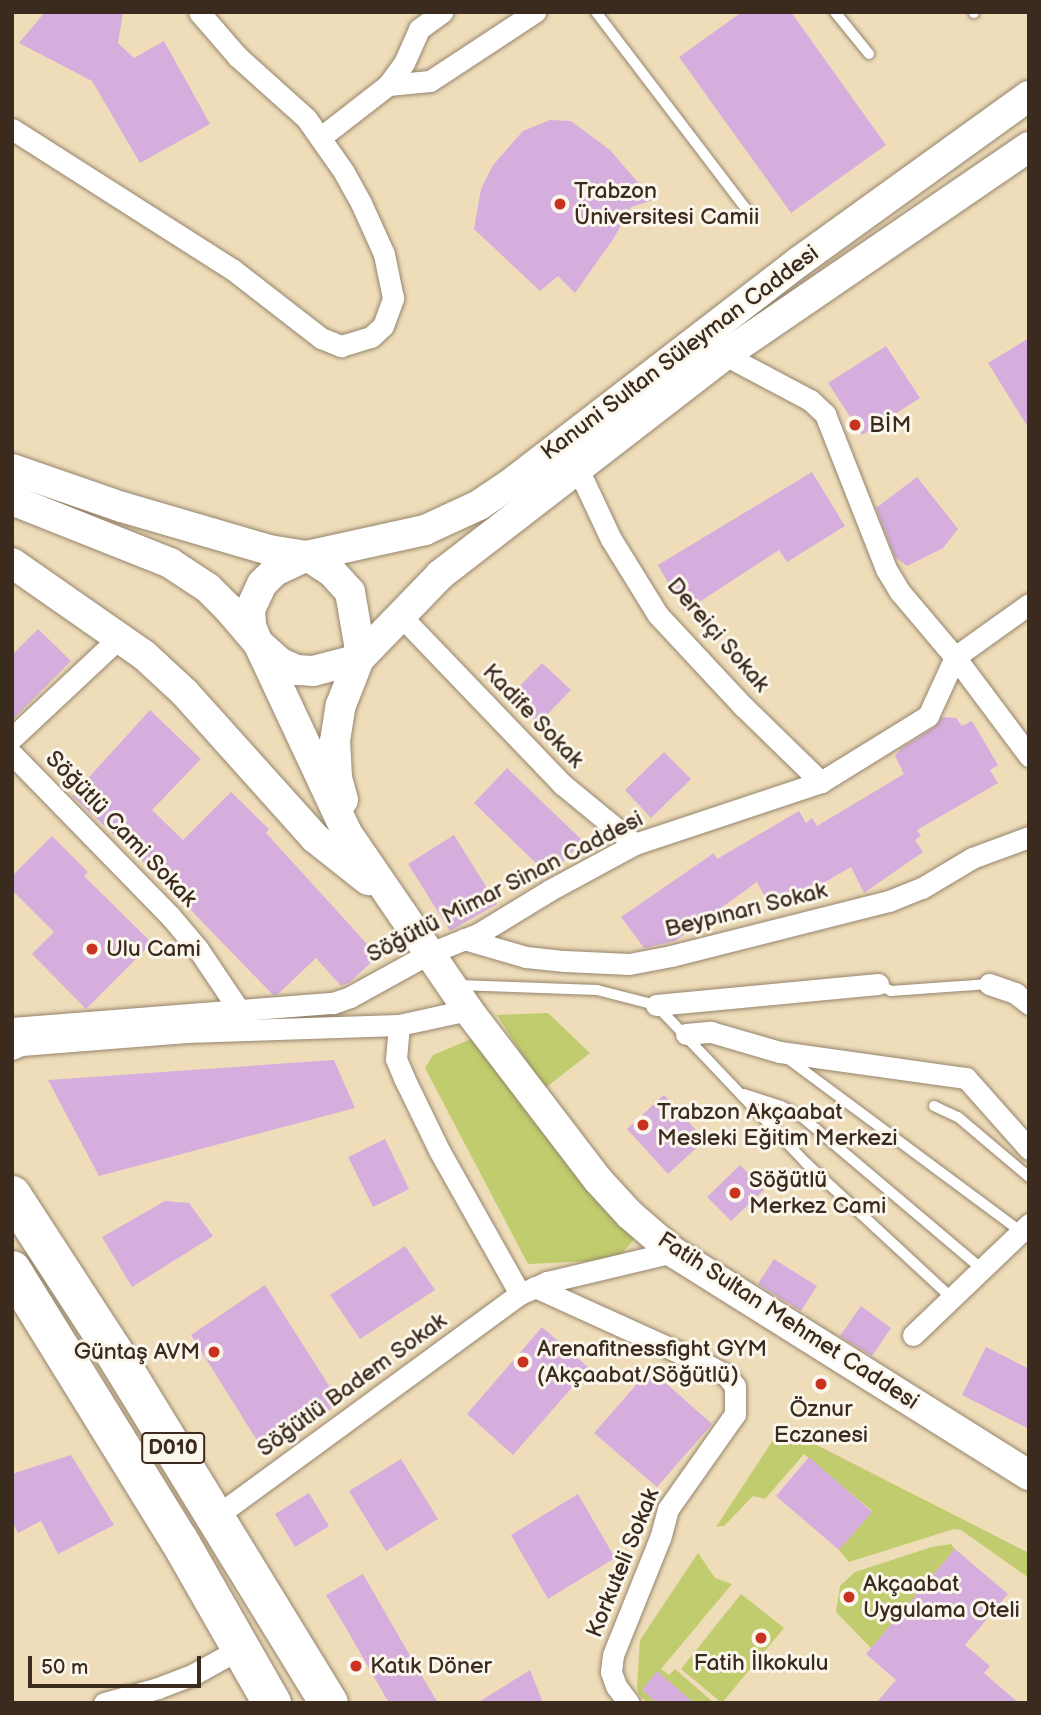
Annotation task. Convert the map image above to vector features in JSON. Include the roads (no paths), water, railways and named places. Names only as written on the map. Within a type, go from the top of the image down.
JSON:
[{"type":"highway","name":"D010","points":[[12,1195],[112,1349],[329,1703]]},
{"type":"highway","name":"D010","points":[[12,1270],[179,1540],[272,1703]]},
{"type":"street","points":[[12,129],[232,269],[321,338],[341,346],[372,337],[383,326],[393,298],[384,254],[374,228],[344,172],[321,137],[289,102],[237,57],[199,12]]},
{"type":"street","points":[[321,137],[388,85],[404,63],[413,21],[443,12]]},
{"type":"street","points":[[388,85],[430,81],[536,12]]},
{"type":"street","name":"Kanuni Sultan Süleyman Caddesi","points":[[307,556],[425,530],[480,505],[800,261],[1029,96]]},
{"type":"street","name":"Kanuni Sultan Süleyman Caddesi","points":[[359,659],[440,575],[725,355],[1029,147]]},
{"type":"street","points":[[725,355],[810,400],[825,414],[886,569],[900,592],[955,657],[1029,756]]},
{"type":"street","name":"Fatih Sultan Mehmet Caddesi","points":[[12,469],[122,507],[269,550],[307,556],[332,572],[350,592],[358,628],[359,659],[341,705],[335,762],[343,800],[371,868]]},
{"type":"street","name":"Dereiçi Sokak","points":[[578,469],[611,539],[658,615],[743,706],[821,782]]},
{"type":"street","name":"Fatih Sultan Mehmet Caddesi","points":[[12,500],[170,563],[208,588],[258,643],[279,662],[296,670],[313,671],[359,659]]},
{"type":"street","name":"Fatih Sultan Mehmet Caddesi","points":[[307,556],[275,571],[254,597],[251,626],[332,803],[371,868],[468,1010],[598,1180],[630,1215],[673,1252],[1029,1475]]},
{"type":"street","name":"Fatih Sultan Mehmet Caddesi","points":[[12,563],[120,638],[185,693],[315,838],[398,904]]},
{"type":"street","name":"Söğütlü Mimar Sinan Caddesi","points":[[12,1028],[333,1003],[430,953],[464,939],[635,844],[821,782],[928,716],[955,657],[1029,604]]},
{"type":"street","name":"Kadife Sokak","points":[[401,616],[562,784],[635,844]]},
{"type":"street","points":[[12,738],[120,638]]},
{"type":"street","name":"Söğütlü Cami Sokak","points":[[12,754],[171,917],[198,949],[239,1010]]},
{"type":"street","name":"Beypınarı Sokak","points":[[464,939],[526,957],[565,961],[629,964],[671,957],[889,901],[922,888],[972,858],[1029,837]]},
{"type":"street","points":[[656,1005],[878,984]]},
{"type":"street","points":[[989,984],[1016,993],[1029,1004]]},
{"type":"street","points":[[12,1049],[47,1043],[173,1033],[399,1025],[468,1010]]},
{"type":"street","points":[[399,1025],[396,1059],[440,1153],[528,1290]]},
{"type":"street","points":[[686,1034],[711,1032],[780,1052],[967,1078],[1029,1149]]},
{"type":"street","points":[[913,1335],[1025,1228]]},
{"type":"street","name":"Söğütlü Badem Sokak","points":[[215,1517],[528,1290],[673,1252]]},
{"type":"street","name":"Korkuteli Sokak","points":[[528,1290],[706,1365],[726,1375],[735,1387],[735,1414],[668,1509],[660,1538],[613,1655],[611,1672],[616,1686],[629,1703]]},
{"type":"street","points":[[103,1703],[182,1679],[241,1648]]},
{"type":"lane","points":[[596,12],[747,210]]},
{"type":"lane","points":[[835,12],[869,54]]},
{"type":"lane","points":[[878,984],[891,991],[989,984]]},
{"type":"lane","points":[[452,985],[597,990],[656,1005],[806,1163],[951,1298]]},
{"type":"lane","points":[[780,1052],[1025,1228]]},
{"type":"lane","points":[[741,1094],[781,1106],[802,1117],[982,1269]]},
{"type":"lane","points":[[934,1106],[958,1116],[1029,1177]]},
{"type":"place","name":"Trabzon Üniversitesi Camii","points":[[560,204]]},
{"type":"place","name":"BİM","points":[[855,425]]},
{"type":"place","name":"Ulu Cami","points":[[92,949]]},
{"type":"place","name":"Trabzon Akçaabat Mesleki Eğitim Merkezi","points":[[643,1125]]},
{"type":"place","name":"Söğütlü Merkez Cami","points":[[735,1193]]},
{"type":"place","name":"Güntaş AVM","points":[[214,1352]]},
{"type":"place","name":"Arenafitnessfight GYM (Akçaabat/Söğütlü)","points":[[523,1362]]},
{"type":"place","name":"Öznur Eczanesi","points":[[821,1384]]},
{"type":"place","name":"Akçaabat Uygulama Oteli","points":[[849,1597]]},
{"type":"place","name":"Fatih İlkokulu","points":[[761,1638]]},
{"type":"place","name":"Katık Döner","points":[[356,1666]]}]
